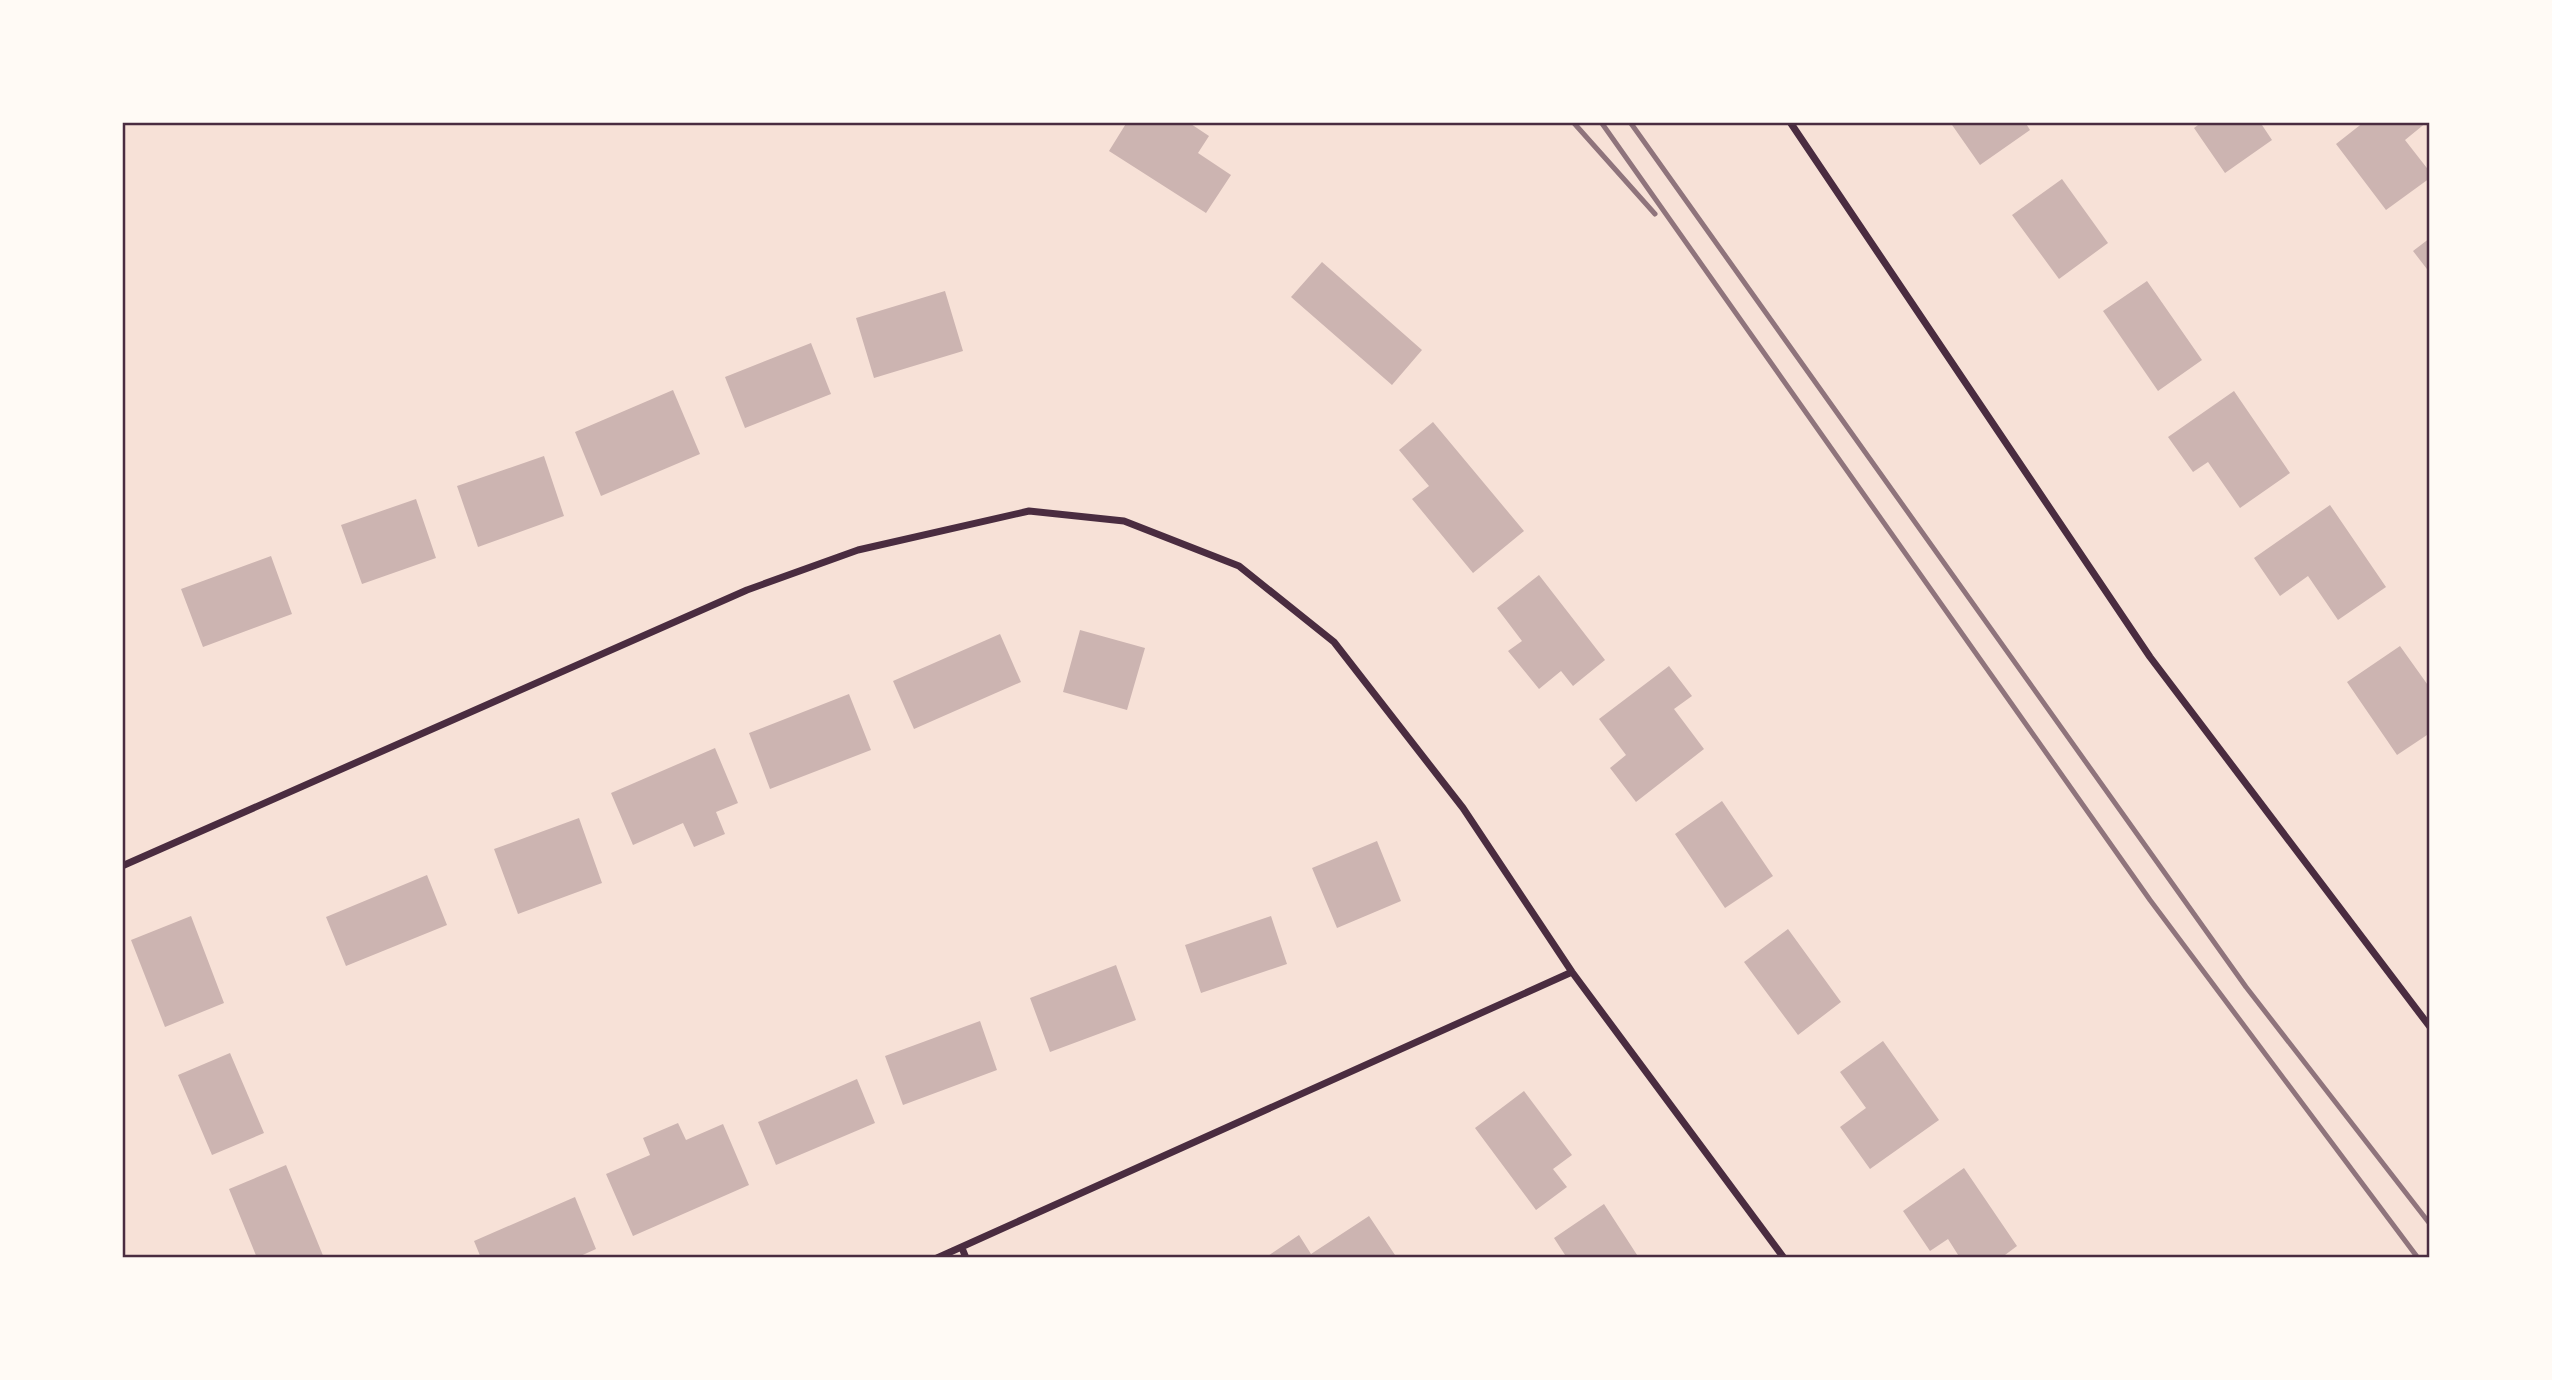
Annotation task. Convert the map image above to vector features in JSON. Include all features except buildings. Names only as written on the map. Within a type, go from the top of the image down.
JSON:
[{"type":"street","points":[[1790,122],[2150,657],[2430,1027]]},
{"type":"street","points":[[122,866],[747,590],[859,550],[1029,510],[1124,521],[1240,566],[1334,642],[1463,808],[1572,972],[1784,1258]]},
{"type":"street","points":[[937,1258],[1572,972]]},
{"type":"street","points":[[962,1248],[966,1258]]},
{"type":"railway","points":[[1573,122],[1655,214]]},
{"type":"railway","points":[[1601,122],[2150,900],[2418,1258]]},
{"type":"railway","points":[[1630,122],[2246,987],[2430,1224]]}]
